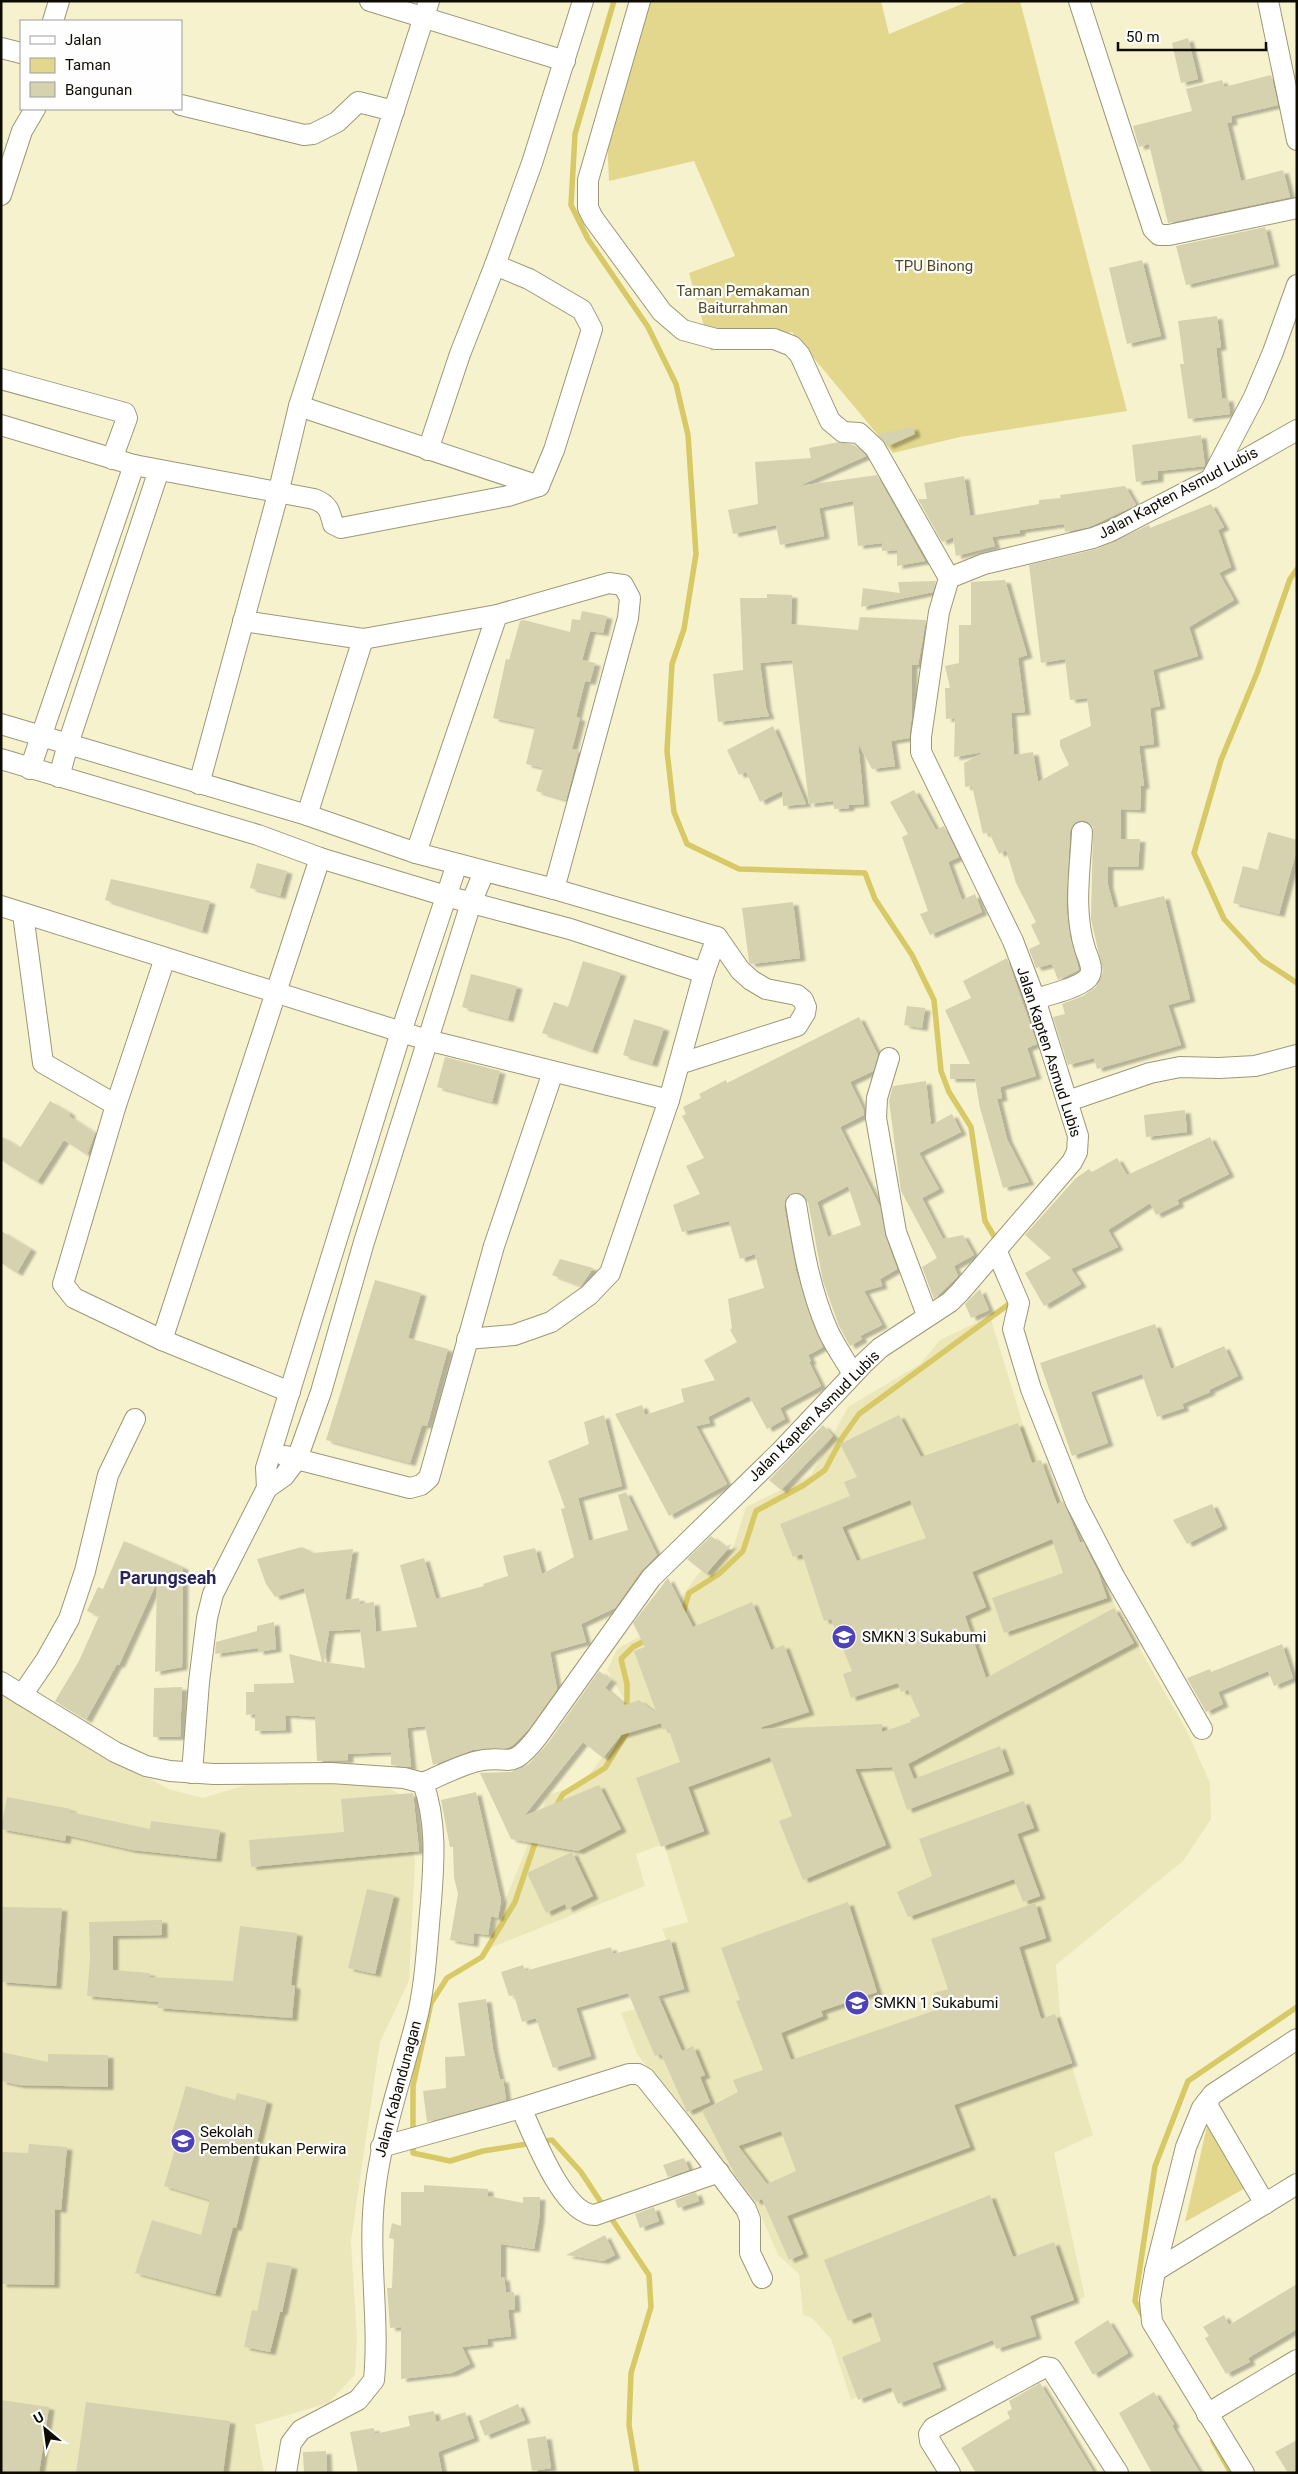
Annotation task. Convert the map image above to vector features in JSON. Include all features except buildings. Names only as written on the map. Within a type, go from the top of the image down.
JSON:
[{"type":"street","points":[[53,20],[59,1]]},
{"type":"street","points":[[370,1],[427,10],[565,62]]},
{"type":"street","points":[[428,450],[460,354],[495,266],[565,62],[583,1]]},
{"type":"street","points":[[640,1],[588,180],[588,208],[593,218],[662,312],[683,330],[716,339],[774,339],[792,346],[800,355],[830,421],[843,432],[859,434],[875,448],[948,578]]},
{"type":"street","points":[[1079,1],[1153,229],[1159,235],[1169,235],[1297,208]]},
{"type":"street","points":[[1268,1],[1297,140]]},
{"type":"street","points":[[199,784],[278,494],[299,406],[427,10]]},
{"type":"street","points":[[1,48],[20,53]]},
{"type":"street","points":[[182,104],[304,135],[313,134],[337,122],[358,102],[394,111]]},
{"type":"street","points":[[1,195],[22,130],[34,110]]},
{"type":"street","points":[[1,425],[134,465],[324,503],[329,509],[334,524],[338,528],[508,496],[539,486],[554,450],[592,330],[582,310],[529,279],[495,266]]},
{"type":"street","points":[[1211,479],[1254,397],[1273,352],[1297,285]]},
{"type":"street","points":[[1,379],[125,413],[127,418],[112,458]]},
{"type":"street","points":[[299,406],[539,486]]},
{"type":"street","name":"Jalan Kapten Asmud Lubis","points":[[423,1783],[471,1763],[486,1759],[503,1762],[521,1756],[538,1736],[651,1578],[780,1452],[880,1348],[927,1315],[950,1302],[997,1252],[1072,1162],[1077,1152],[1078,1136],[1068,1101],[1035,999],[1013,941],[921,752],[921,737],[939,612],[948,578],[984,564],[1093,538],[1111,531],[1211,479],[1297,430]]},
{"type":"street","points":[[30,768],[134,465]]},
{"type":"street","points":[[59,777],[68,744],[159,470]]},
{"type":"street","points":[[243,622],[363,638],[497,614],[609,583],[624,585],[630,598],[628,618],[554,889]]},
{"type":"street","points":[[416,853],[497,614]]},
{"type":"street","points":[[307,815],[363,638]]},
{"type":"street","points":[[1,724],[307,815],[416,853],[554,889],[717,937],[740,970],[751,980],[766,989],[797,995],[803,1000],[806,1007],[805,1014],[797,1026],[679,1064]]},
{"type":"street","points":[[1,759],[258,835],[320,858],[446,896],[570,929],[704,973]]},
{"type":"street","points":[[1035,999],[1082,982],[1090,973],[1091,967],[1082,939],[1077,907],[1082,832]]},
{"type":"street","points":[[162,1340],[320,858]]},
{"type":"street","points":[[192,1773],[199,1682],[207,1618],[213,1594],[266,1488],[266,1468],[363,1150],[456,864]]},
{"type":"street","points":[[266,1488],[284,1476],[297,1460],[321,1392],[364,1242],[471,903],[484,872]]},
{"type":"street","points":[[1,906],[428,1040],[669,1100]]},
{"type":"street","points":[[23,914],[42,1063],[116,1105]]},
{"type":"street","points":[[467,1339],[514,1335],[551,1322],[588,1295],[610,1272],[669,1100],[704,973],[717,937]]},
{"type":"street","points":[[165,958],[116,1105],[63,1284],[74,1298],[162,1340],[290,1392]]},
{"type":"street","points":[[1068,1101],[1150,1073],[1180,1067],[1219,1068],[1255,1066],[1297,1055]]},
{"type":"street","points":[[889,1058],[877,1098],[876,1118],[896,1232],[927,1315]]},
{"type":"street","points":[[272,1452],[410,1488],[425,1483],[429,1478],[494,1246],[553,1072]]},
{"type":"street","points":[[363,1150],[390,1158]]},
{"type":"street","points":[[796,1204],[804,1257],[816,1298],[829,1332],[853,1374]]},
{"type":"street","points":[[997,1252],[1019,1303],[1013,1329],[1031,1389],[1076,1503],[1114,1576],[1202,1729]]},
{"type":"street","points":[[22,1695],[46,1660],[69,1619],[85,1571],[108,1475],[135,1419]]},
{"type":"street","points":[[1,1682],[122,1756],[146,1766],[192,1773],[330,1773],[404,1778],[423,1783]]},
{"type":"street","name":"Jalan Kabandunagan","points":[[286,2473],[291,2443],[300,2430],[358,2400],[374,2380],[372,2218],[381,2147],[416,2021],[424,1976],[434,1867],[433,1816],[423,1783]]},
{"type":"street","points":[[1244,2473],[1152,2322],[1150,2300],[1155,2271],[1194,2122],[1213,2094],[1297,2039]]},
{"type":"street","points":[[381,2147],[520,2108],[629,2074],[638,2074],[651,2085],[746,2209],[750,2219],[750,2253],[762,2278]]},
{"type":"street","points":[[1206,2103],[1265,2204]]},
{"type":"street","points":[[520,2108],[557,2183],[571,2201],[588,2214],[595,2214],[640,2201],[719,2172]]},
{"type":"street","points":[[1155,2271],[1297,2184]]},
{"type":"street","points":[[1208,2414],[1297,2360]]},
{"type":"street","points":[[950,2473],[930,2441],[929,2434],[934,2428],[1045,2366],[1051,2368],[1118,2473]]},
{"type":"shaded area","name":"SMKN 1 Sukabumi","points":[[990,1316],[1025,1431],[1111,1599],[1187,1731],[1210,1783],[1211,1819],[1183,1861],[1056,1965],[1062,2034],[1093,2135],[1054,2153],[1085,2297],[851,2400],[831,2339],[812,2318],[803,2315],[799,2274],[778,2255],[756,2204],[637,2054],[621,2013],[688,1993],[662,1929],[688,1922],[664,1844],[636,1854],[645,1886],[485,1950],[548,1795],[583,1783],[616,1739],[624,1699],[607,1670],[617,1649],[662,1624],[698,1574],[733,1548],[746,1507],[811,1475],[848,1407],[920,1364],[940,1340]]},
{"type":"shaded area","name":"Sekolah Pembentukan Perwira","points":[[1,1691],[168,1789],[203,1798],[262,1780],[387,1787],[407,1799],[415,1863],[409,1981],[380,2042],[351,2241],[357,2338],[355,2375],[328,2403],[255,2425],[264,2473],[1,2473]]},
{"type":"green space","name":"TPU Binong","points":[[643,1],[881,1],[889,34],[969,1],[1020,1],[1127,411],[960,437],[893,453],[792,332],[711,351],[689,273],[735,256],[694,161],[609,181],[606,113]]},
{"type":"green space","points":[[1208,2122],[1247,2187],[1185,2222]]},
{"type":"waterway","points":[[614,1],[575,134],[571,205],[588,239],[648,327],[676,384],[688,435],[696,554],[684,629],[672,664],[667,751],[674,812],[687,844],[739,869],[865,873],[875,899],[912,955],[934,1000],[941,1071],[949,1092],[971,1127],[985,1221],[998,1243]]},
{"type":"waterway","points":[[1297,569],[1290,579],[1257,673],[1221,760],[1194,853],[1224,919],[1262,960],[1297,983]]},
{"type":"waterway","points":[[682,1616],[689,1593],[719,1574],[743,1551],[756,1511],[804,1485],[825,1470],[842,1438],[859,1414],[1009,1304],[1010,1298]]},
{"type":"waterway","points":[[627,1710],[627,1684],[621,1659],[633,1647],[648,1639]]},
{"type":"waterway","points":[[555,1808],[563,1794],[605,1768],[626,1734],[626,1727]]},
{"type":"waterway","points":[[413,2133],[413,2086],[431,2003],[447,1978],[482,1957],[515,1902],[537,1837]]},
{"type":"waterway","points":[[1144,2318],[1135,2301],[1155,2166],[1188,2081],[1297,2007]]},
{"type":"waterway","points":[[413,2143],[413,2153],[450,2161],[483,2151],[552,2140],[581,2172],[604,2207]]},
{"type":"waterway","points":[[609,2215],[649,2275],[651,2307],[631,2373],[629,2425],[637,2473]]},
{"type":"waterway","points":[[1213,2441],[1231,2473]]},
{"type":"place","name":"SMKN 3 Sukabumi","points":[[844,1637]]},
{"type":"place","name":"SMKN 1 Sukabumi","points":[[857,2003]]},
{"type":"place","name":"Sekolah Pembentukan Perwira","points":[[183,2141]]},
{"type":"district","name":"Parungseah","points":[[168,1578]]},
{"type":"park label","name":"Taman Pemakaman Baiturrahman","points":[[743,300]]}]
